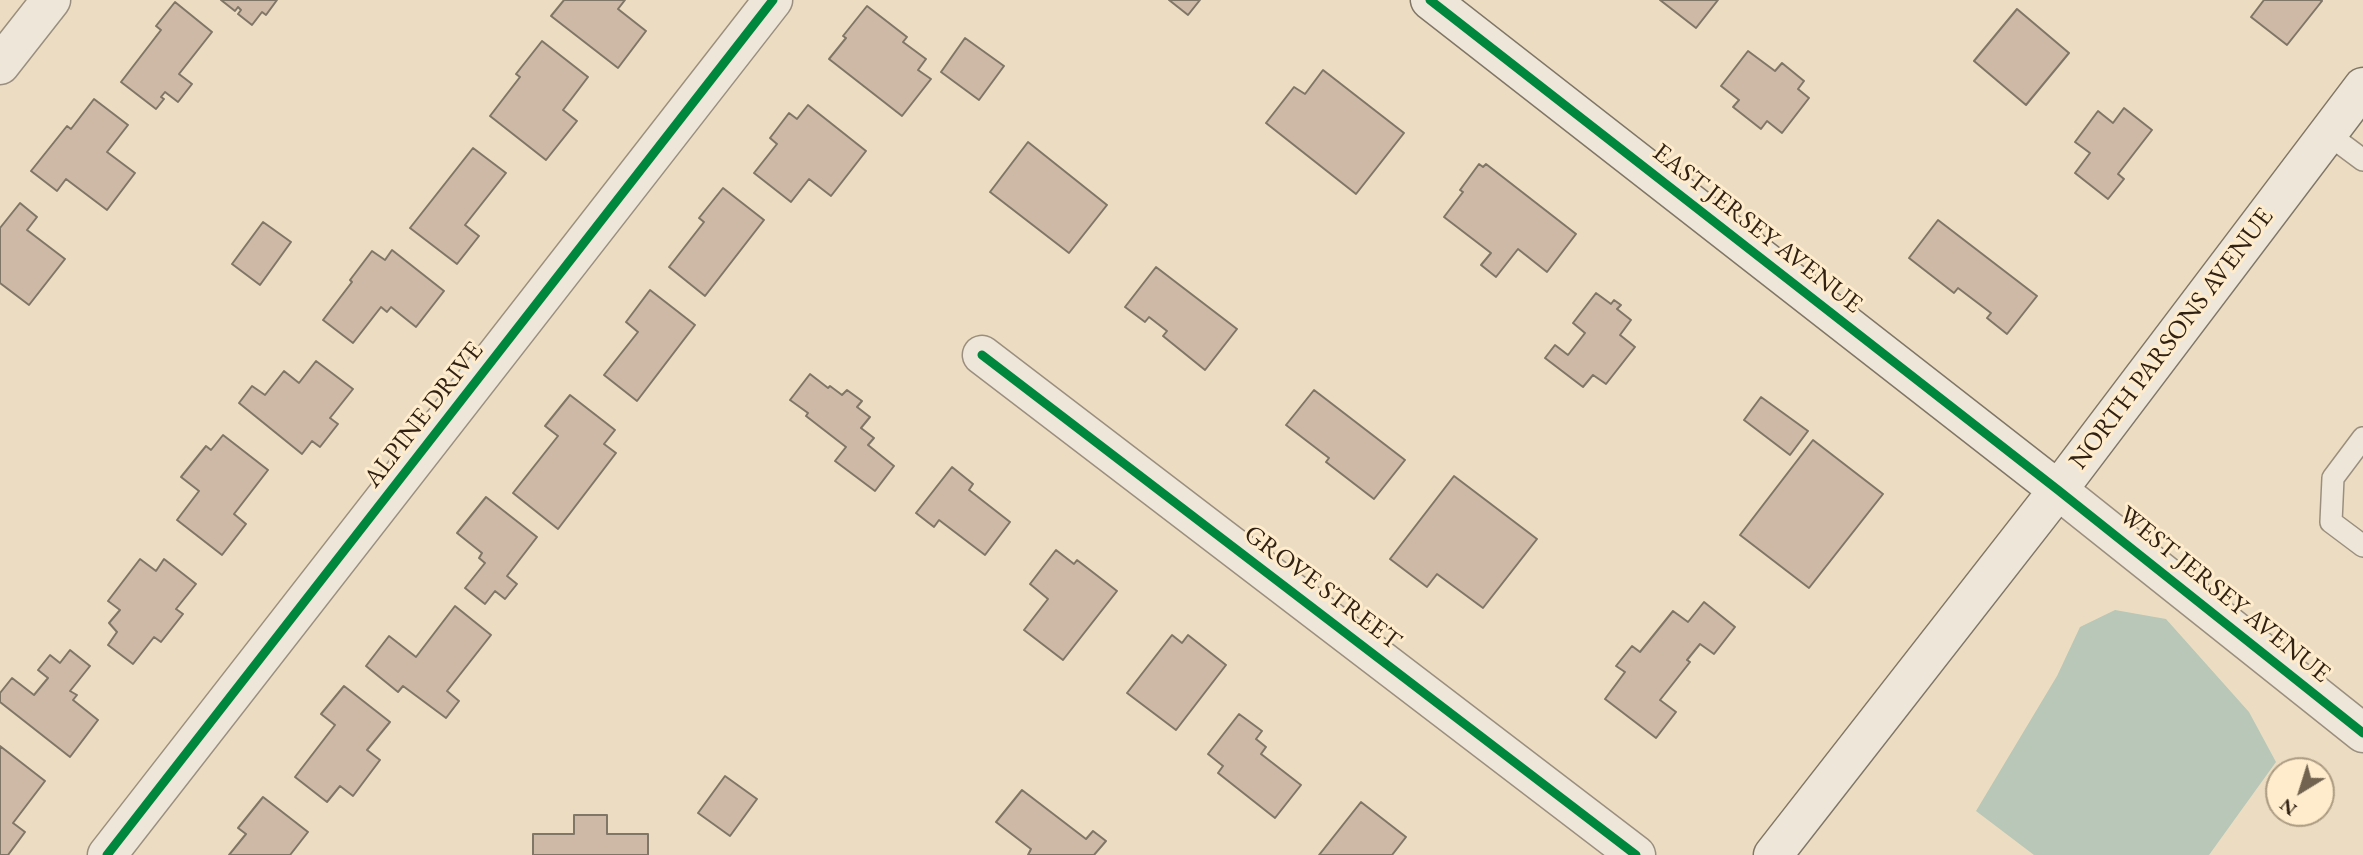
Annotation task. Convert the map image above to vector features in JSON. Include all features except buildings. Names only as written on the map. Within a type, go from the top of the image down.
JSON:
[{"type":"street","points":[[0,65],[51,0]]},
{"type":"street","name":"ALPINE DRIVE","points":[[107,855],[773,0]]},
{"type":"street","name":"EAST JERSEY AVENUE","points":[[1430,0],[2058,490]]},
{"type":"street","name":"NORTH PARSONS AVENUE","points":[[1773,855],[2058,490],[2363,87]]},
{"type":"street","name":"GROVE STREET","points":[[982,355],[1636,855]]},
{"type":"street","name":"WEST JERSEY AVENUE","points":[[2058,490],[2363,733]]},
{"type":"lane","points":[[2328,134],[2363,160]]},
{"type":"lane","points":[[2363,438],[2333,478],[2331,522],[2363,546]]},
{"type":"shaded area","points":[[2115,610],[2166,619],[2249,712],[2273,757],[2265,757],[2265,777],[2209,855],[2034,855],[1976,811],[2057,676],[2080,627]]},
{"type":"cycle path","points":[[107,855],[773,0]]},
{"type":"cycle path","points":[[1430,0],[2058,490],[2363,733]]},
{"type":"cycle path","points":[[982,355],[1636,855]]}]
